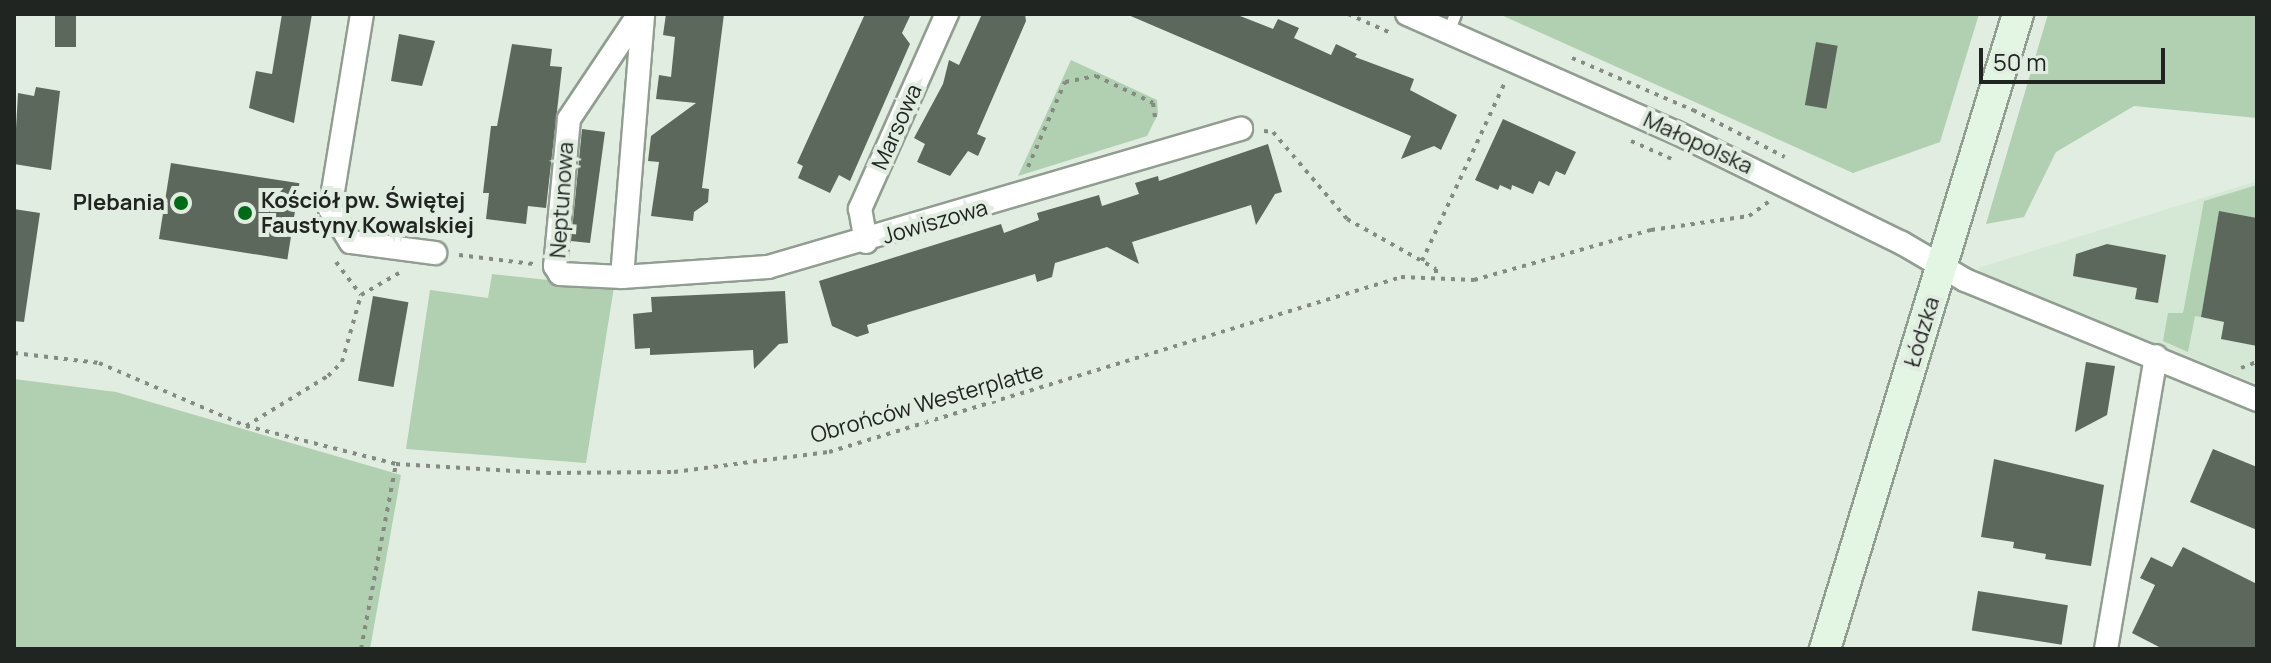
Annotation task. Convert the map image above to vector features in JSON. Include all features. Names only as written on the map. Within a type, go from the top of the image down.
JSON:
[{"type":"street","points":[[362,14],[330,209],[351,242],[435,253]]},
{"type":"street","name":"Neptunowa","points":[[641,14],[622,277],[573,277],[555,266],[569,119],[641,14]]},
{"type":"street","name":"Marsowa","points":[[866,242],[860,209],[947,14]]},
{"type":"street","name":"Małopolska","points":[[1407,14],[1451,23],[1780,182],[1942,268],[2257,400]]},
{"type":"street","name":"Łódzka","points":[[1825,649],[2018,14]]},
{"type":"street","name":"Jowiszowa","points":[[622,277],[768,267],[1032,194],[1241,129]]},
{"type":"street","points":[[2106,649],[2156,356]]},
{"type":"path","points":[[1032,194],[1026,173],[1065,82],[1096,76],[1153,103],[1155,118]]},
{"type":"path","points":[[1422,261],[1504,84]]},
{"type":"path","points":[[1241,129],[1273,132],[1347,219],[1436,269],[1436,278]]},
{"type":"path","name":"Obrońców Westerplatte","points":[[14,353],[99,363],[246,426],[396,464],[547,473],[674,472],[829,452],[1401,277],[1474,280],[1651,230],[1749,216],[1768,203],[1780,182]]},
{"type":"path","points":[[246,426],[313,387],[342,362],[361,295],[435,253],[555,266]]},
{"type":"path","points":[[361,649],[396,464]]},
{"type":"shaded area","points":[[1499,14],[1979,14],[1940,142],[1853,173]]},
{"type":"shaded area","points":[[2048,14],[2257,14],[2257,118],[2134,106],[2056,152],[2024,217],[1986,224]]},
{"type":"shaded area","points":[[1071,60],[1157,100],[1158,114],[1147,136],[1018,176]]},
{"type":"shaded area","points":[[2257,181],[2257,384],[1982,274],[1978,268]]},
{"type":"shaded area","points":[[2257,185],[2257,218],[2219,212],[2201,317],[2195,316],[2188,352],[2163,341],[2168,313],[2183,313],[2204,201]]},
{"type":"shaded area","points":[[492,274],[614,287],[586,463],[406,449],[430,290],[488,298]]},
{"type":"shaded area","points":[[14,379],[116,392],[401,475],[370,649],[14,649]]},
{"type":"building","points":[[55,14],[76,14],[76,47],[55,47]]},
{"type":"building","points":[[282,14],[312,14],[294,123],[249,108],[256,71],[272,74]]},
{"type":"building","points":[[666,14],[724,14],[702,188],[709,189],[708,202],[694,212],[693,221],[651,216],[659,162],[648,161],[651,136],[696,103],[656,99],[659,75],[671,77],[675,37],[663,35]]},
{"type":"building","points":[[865,14],[911,14],[902,33],[910,44],[850,181],[839,175],[830,193],[798,178],[803,166],[797,163]]},
{"type":"building","points":[[982,14],[1025,14],[1026,21],[977,134],[986,138],[978,156],[968,151],[950,176],[917,162],[925,144],[914,138],[943,84],[949,60],[959,65]]},
{"type":"building","points":[[1126,14],[1235,14],[1273,29],[1278,19],[1299,28],[1294,38],[1331,55],[1336,44],[1357,54],[1355,57],[1414,79],[1410,90],[1457,115],[1441,150],[1434,146],[1401,159],[1411,136]]},
{"type":"building","points":[[399,34],[435,41],[422,86],[391,81]]},
{"type":"building","points":[[1816,42],[1838,46],[1827,109],[1805,105]]},
{"type":"building","points":[[512,44],[552,49],[550,66],[562,67],[546,208],[528,206],[526,224],[486,219],[489,193],[483,193],[491,126],[497,126]]},
{"type":"building","points":[[36,87],[60,91],[51,170],[14,164],[18,93],[34,96]]},
{"type":"building","points":[[1503,119],[1576,152],[1565,175],[1556,171],[1549,186],[1539,181],[1533,194],[1512,185],[1511,190],[1500,185],[1498,190],[1475,180]]},
{"type":"building","points":[[582,129],[605,132],[590,243],[571,241]]},
{"type":"building","points":[[1268,144],[1282,192],[1275,194],[1256,225],[1251,205],[1132,242],[1139,264],[1107,247],[1055,263],[1052,277],[1037,282],[1035,274],[909,312],[867,325],[869,333],[857,337],[832,326],[819,281],[1001,224],[1004,233],[1039,220],[1037,213],[1099,195],[1102,206],[1139,194],[1135,183],[1158,176],[1159,181]]},
{"type":"building","name":"Kościół pw. Świętej Faustyny Kowalskiej","points":[[171,163],[299,183],[287,259],[159,239]]},
{"type":"building","points":[[14,209],[40,213],[24,322],[14,321]]},
{"type":"building","points":[[2219,211],[2257,218],[2257,346],[2221,339],[2224,322],[2201,317]]},
{"type":"building","points":[[2107,244],[2166,255],[2158,303],[2135,299],[2137,288],[2073,276],[2076,254]]},
{"type":"building","points":[[785,291],[788,343],[779,344],[754,369],[753,350],[650,355],[650,348],[635,349],[633,314],[652,312],[651,297]]},
{"type":"building","points":[[373,296],[408,302],[394,387],[358,381]]},
{"type":"building","points":[[2086,362],[2115,366],[2107,415],[2075,432]]},
{"type":"building","points":[[2213,449],[2257,467],[2257,530],[2190,502]]},
{"type":"building","points":[[1994,459],[2104,485],[2091,566],[2045,559],[2046,554],[2013,548],[2014,542],[1981,537]]},
{"type":"building","points":[[2183,547],[2257,584],[2257,649],[2163,649],[2132,633],[2155,585],[2140,578],[2151,557],[2172,567]]},
{"type":"building","points":[[1978,591],[2068,605],[2062,645],[1972,631]]},
{"type":"place","name":"Plebania","points":[[181,203]]},
{"type":"place","name":"Kościół pw. Świętej Faustyny Kowalskiej","points":[[245,213]]}]
